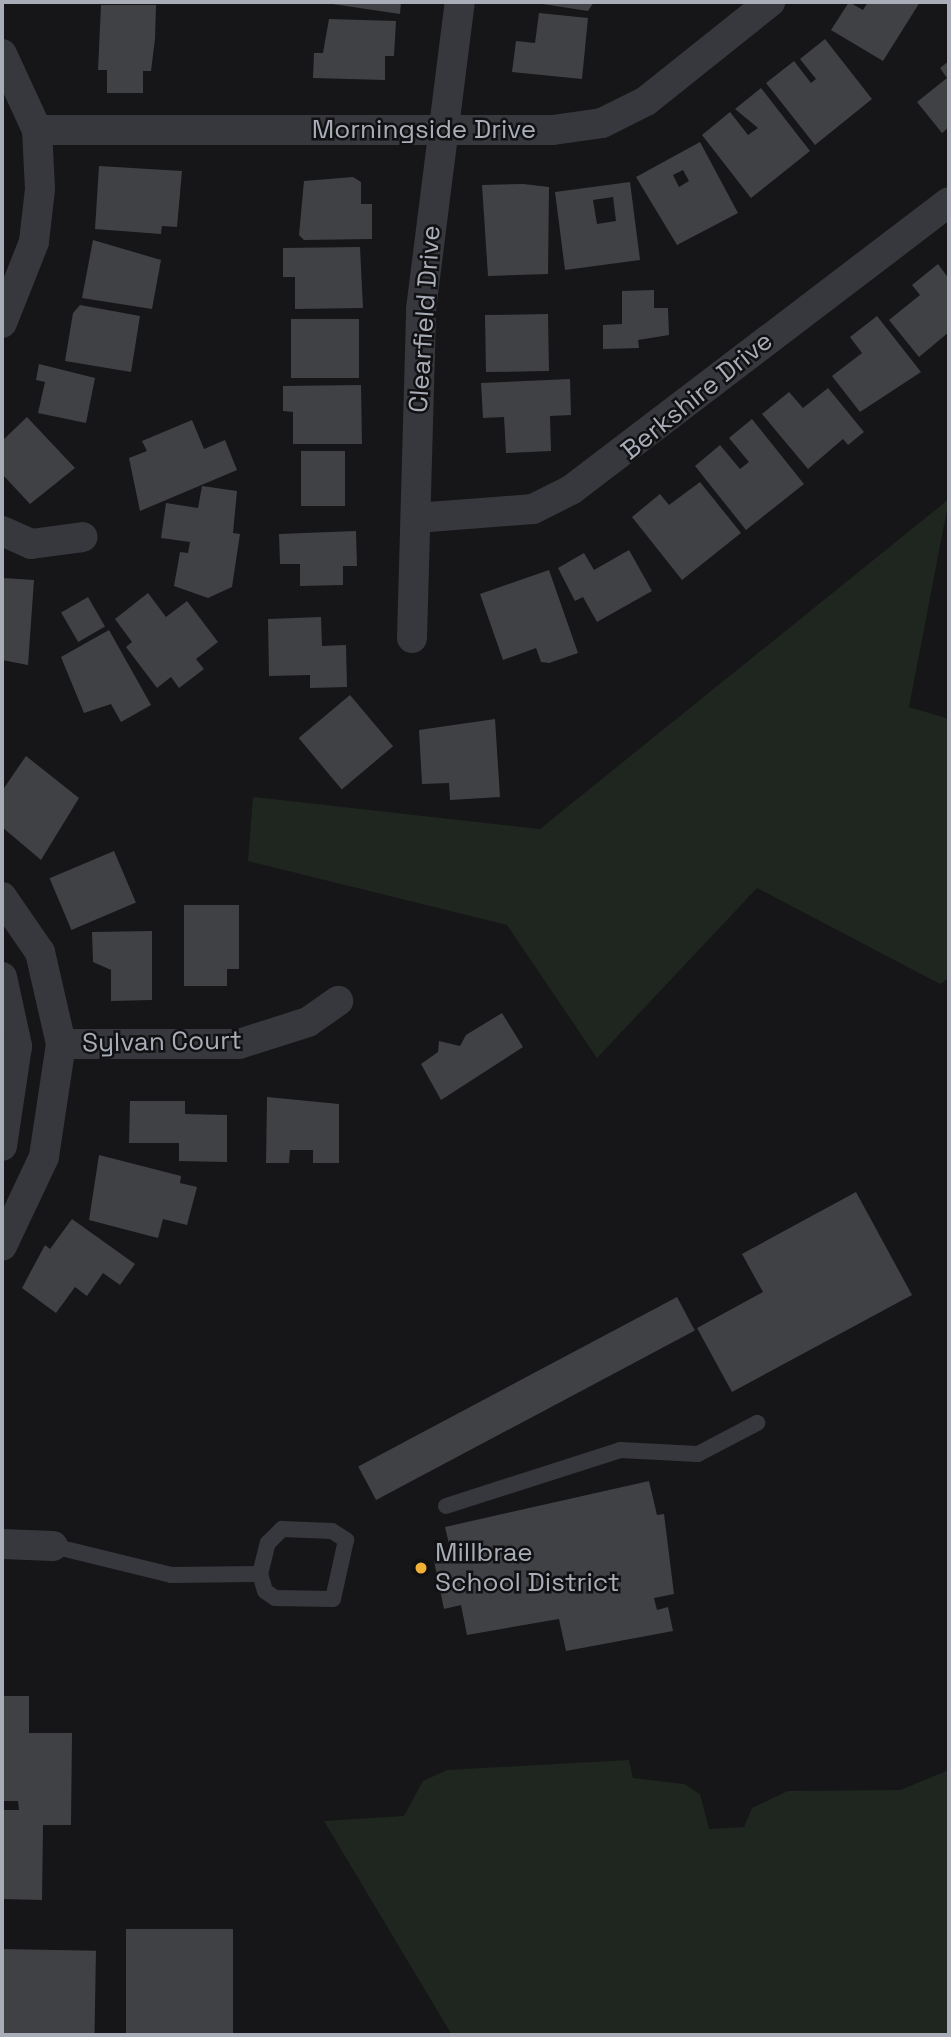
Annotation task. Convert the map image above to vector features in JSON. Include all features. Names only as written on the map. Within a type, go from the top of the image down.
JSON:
[{"type":"street","name":"Clearfield Drive","points":[[412,638],[421,309],[460,2]]},
{"type":"street","name":"Morningside Drive","points":[[37,130],[553,130],[602,123],[646,102],[770,2]]},
{"type":"street","points":[[2,54],[37,130],[34,242],[2,323]]},
{"type":"street","name":"Berkshire Drive","points":[[416,518],[533,509],[571,490],[949,202]]},
{"type":"street","points":[[2,531],[30,544],[83,537]]},
{"type":"street","points":[[2,897],[40,953],[61,1044],[44,1157],[2,1247]]},
{"type":"street","points":[[2,977],[16,1046],[2,1146]]},
{"type":"street","name":"Sylvan Court","points":[[61,1044],[239,1044],[308,1022],[338,1002]]},
{"type":"street","points":[[2,1544],[52,1546]]},
{"type":"lane","points":[[446,1506],[621,1450],[698,1454],[757,1423]]},
{"type":"lane","points":[[282,1529],[332,1531],[349,1545],[338,1594],[328,1601],[275,1598],[260,1574],[268,1544],[282,1529]]},
{"type":"lane","points":[[52,1546],[162,1574],[260,1574]]},
{"type":"shaded area","points":[[949,499],[909,707],[949,719],[949,978],[940,984],[757,888],[597,1058],[507,925],[248,861],[253,797],[540,829]]},
{"type":"shaded area","points":[[629,1760],[633,1778],[684,1784],[700,1794],[709,1829],[744,1827],[752,1808],[788,1791],[900,1790],[949,1770],[949,2035],[452,2035],[324,1821],[404,1816],[423,1781],[447,1770]]},
{"type":"building","points":[[319,2],[401,2],[400,14]]},
{"type":"building","points":[[536,2],[594,2],[588,11],[536,3]]},
{"type":"building","points":[[849,2],[863,10],[868,2],[920,2],[883,61],[831,30]]},
{"type":"building","points":[[101,5],[156,5],[151,71],[143,71],[143,93],[107,93],[107,70],[98,70]]},
{"type":"building","points":[[539,13],[588,18],[582,79],[512,72],[516,41],[535,43]]},
{"type":"building","points":[[329,19],[396,21],[394,56],[385,56],[385,80],[313,78],[314,53],[323,53]]},
{"type":"building","points":[[825,39],[872,99],[815,145],[766,83],[794,61],[811,83],[816,79],[800,59]]},
{"type":"building","points":[[949,61],[949,127],[942,133],[917,102],[947,78],[940,68]]},
{"type":"building","points":[[761,88],[810,151],[751,198],[702,135],[730,112],[748,135],[758,128],[735,109]]},
{"type":"building","points":[[700,142],[738,213],[677,245],[636,177]],"holes":[[[683,170],[689,181],[679,187],[673,175]]]},
{"type":"building","points":[[99,166],[182,171],[177,227],[162,226],[161,234],[95,229]]},
{"type":"building","points":[[353,177],[361,182],[361,204],[372,204],[372,239],[304,240],[299,235],[304,181]]},
{"type":"building","points":[[630,182],[640,260],[565,270],[555,192]],"holes":[[[613,197],[616,221],[597,224],[593,200]]]},
{"type":"building","points":[[523,184],[549,187],[548,274],[488,276],[482,185]]},
{"type":"building","points":[[93,240],[161,260],[152,309],[82,298]]},
{"type":"building","points":[[360,247],[363,308],[295,309],[295,277],[283,277],[283,248]]},
{"type":"building","points":[[938,264],[949,279],[949,332],[919,357],[889,320],[920,295],[912,285]]},
{"type":"building","points":[[654,290],[654,308],[668,308],[669,335],[638,340],[639,348],[603,349],[603,325],[622,324],[622,291]]},
{"type":"building","points":[[80,305],[140,316],[131,372],[65,361],[73,313]]},
{"type":"building","points":[[548,314],[549,371],[486,372],[485,315]]},
{"type":"building","points":[[877,316],[921,372],[860,412],[832,376],[862,353],[850,337]]},
{"type":"building","points":[[291,319],[359,319],[359,378],[291,378]]},
{"type":"building","points":[[39,364],[95,378],[86,423],[38,413],[45,382],[36,380]]},
{"type":"building","points":[[570,379],[571,415],[550,416],[551,451],[506,453],[504,417],[483,418],[481,383]]},
{"type":"building","points":[[361,385],[362,444],[293,444],[293,412],[283,411],[283,386]]},
{"type":"building","points":[[828,388],[864,432],[848,445],[843,439],[808,469],[762,414],[789,392],[803,408]]},
{"type":"building","points":[[27,417],[75,468],[30,504],[2,474],[2,441]]},
{"type":"building","points":[[752,419],[804,484],[746,530],[695,466],[720,445],[740,469],[749,462],[729,438]]},
{"type":"building","points":[[192,420],[204,449],[225,440],[237,470],[140,511],[129,458],[147,451],[142,441]]},
{"type":"building","points":[[301,451],[345,451],[345,506],[301,506]]},
{"type":"building","points":[[700,482],[741,533],[682,580],[632,517],[660,494],[669,505]]},
{"type":"building","points":[[202,486],[237,491],[233,533],[240,534],[232,587],[208,598],[174,586],[180,552],[188,553],[190,542],[161,538],[166,503],[198,508]]},
{"type":"building","points":[[356,531],[357,566],[343,566],[343,585],[300,586],[300,564],[280,564],[279,534]]},
{"type":"building","points":[[629,550],[652,591],[597,622],[583,597],[575,601],[558,568],[584,553],[594,570]]},
{"type":"building","points":[[549,570],[578,653],[549,663],[541,662],[536,648],[503,660],[480,594]]},
{"type":"building","points":[[3,578],[34,580],[28,665],[2,660]]},
{"type":"building","points":[[148,593],[166,617],[187,601],[218,642],[196,659],[204,669],[179,688],[171,677],[157,688],[126,647],[132,642],[115,619]]},
{"type":"building","points":[[88,597],[105,626],[78,642],[61,612]]},
{"type":"building","points":[[321,617],[322,646],[346,645],[347,687],[310,688],[310,675],[269,676],[268,619]]},
{"type":"building","points":[[109,630],[151,705],[121,722],[111,704],[84,713],[61,657]]},
{"type":"building","points":[[350,695],[393,746],[342,789],[299,738]]},
{"type":"building","points":[[495,719],[500,797],[450,800],[449,783],[422,784],[419,730]]},
{"type":"building","points":[[26,756],[79,798],[41,860],[2,827],[2,791]]},
{"type":"building","points":[[114,851],[136,903],[71,930],[50,878]]},
{"type":"building","points":[[184,905],[239,905],[239,969],[227,969],[227,986],[184,986]]},
{"type":"building","points":[[152,931],[152,1000],[111,1001],[111,970],[93,962],[92,932]]},
{"type":"building","points":[[502,1013],[523,1047],[441,1100],[421,1064],[438,1052],[439,1041],[460,1046],[466,1035]]},
{"type":"building","points":[[267,1097],[339,1104],[339,1163],[313,1163],[313,1150],[290,1150],[289,1163],[266,1163]]},
{"type":"building","points":[[130,1101],[185,1101],[185,1114],[227,1115],[227,1162],[179,1161],[179,1143],[129,1143]]},
{"type":"building","points":[[99,1155],[181,1176],[180,1183],[197,1187],[187,1225],[163,1219],[158,1238],[89,1220]]},
{"type":"building","points":[[856,1192],[912,1295],[732,1392],[697,1328],[763,1292],[742,1254]]},
{"type":"building","points":[[72,1219],[135,1264],[120,1285],[103,1273],[87,1296],[75,1287],[56,1313],[22,1288],[45,1245],[50,1249]]},
{"type":"building","points":[[677,1297],[695,1331],[376,1500],[358,1466]]},
{"type":"building","points":[[649,1481],[657,1515],[664,1514],[674,1594],[654,1598],[657,1610],[668,1607],[673,1631],[566,1651],[559,1619],[467,1635],[461,1605],[444,1609],[434,1561],[452,1557],[445,1527]]},
{"type":"building","points":[[2,1696],[29,1696],[29,1733],[72,1733],[71,1825],[43,1825],[42,1900],[2,1899],[2,1810],[19,1810],[18,1801],[2,1801]]},
{"type":"building","points":[[126,1929],[233,1929],[233,2035],[126,2035]]},
{"type":"building","points":[[2,1949],[96,1951],[95,2035],[2,2035]]},
{"type":"place","name":"Millbrae School District","points":[[421,1568]]}]
